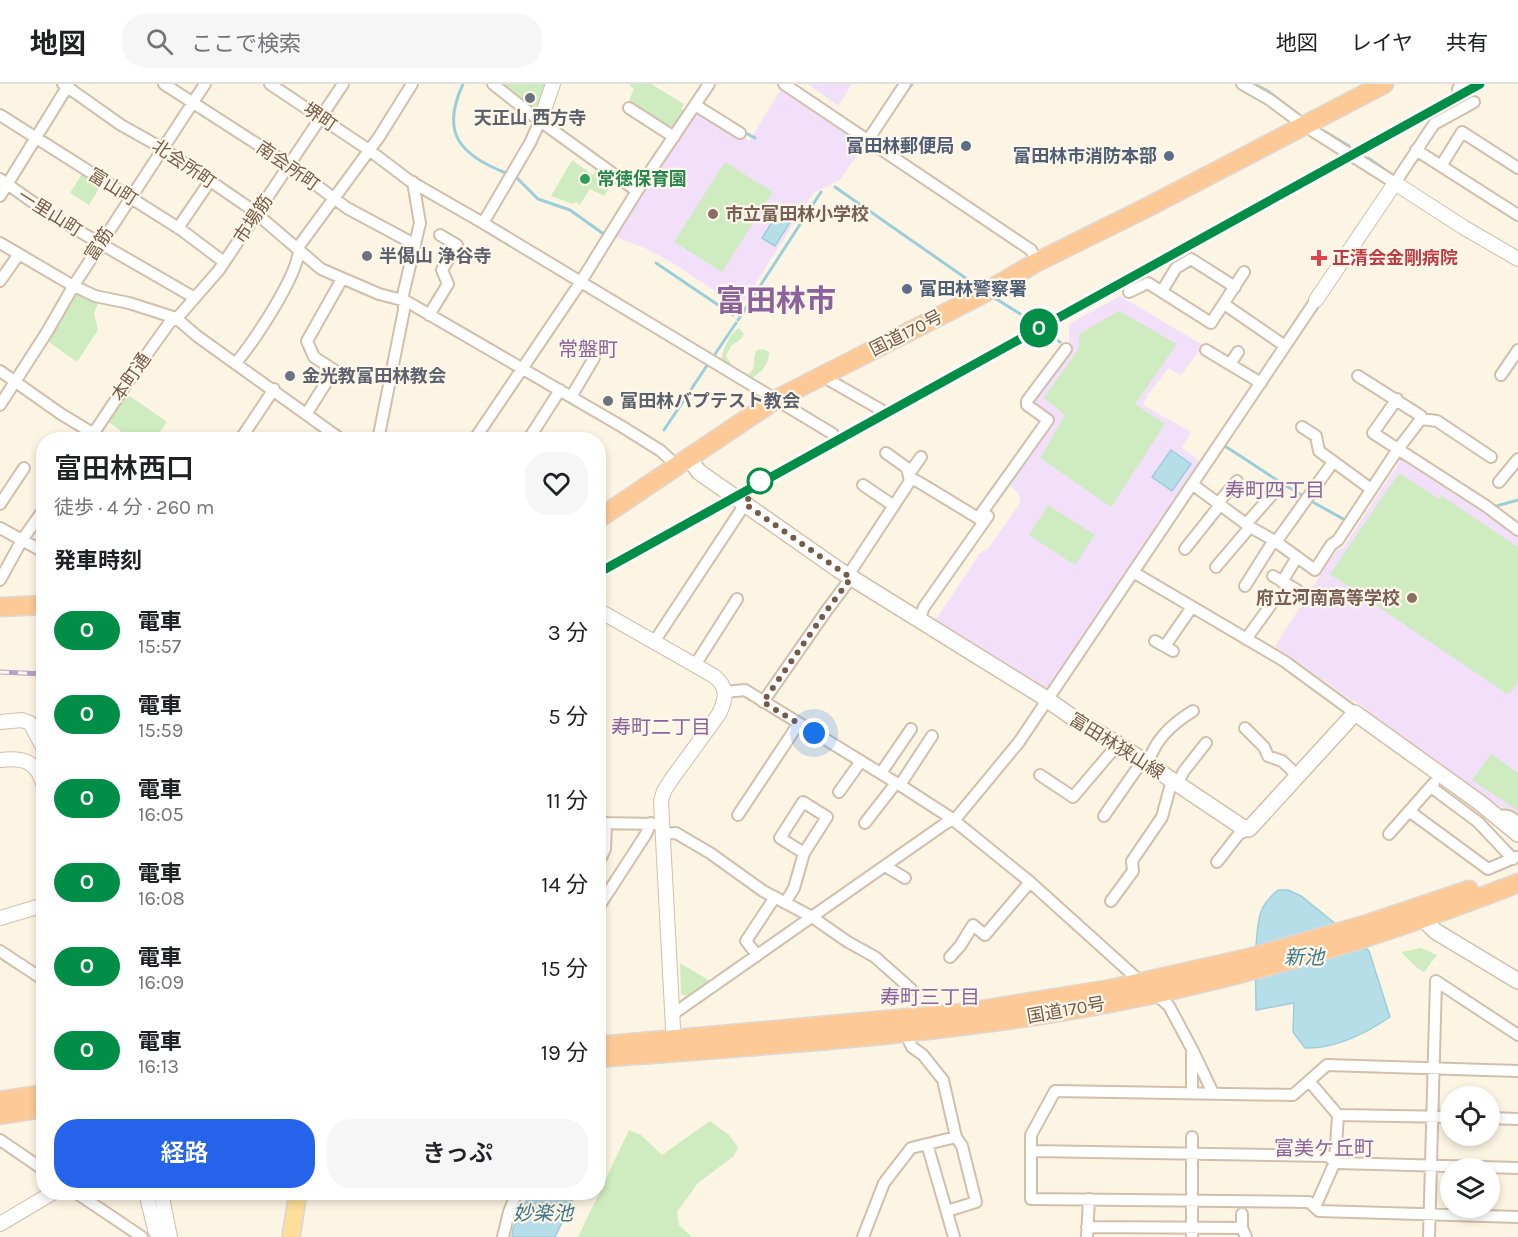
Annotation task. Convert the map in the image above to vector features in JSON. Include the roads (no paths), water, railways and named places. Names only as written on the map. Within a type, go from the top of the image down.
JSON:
[{"type":"highway","name":"国道170号","points":[[606,514],[775,400],[979,296],[1037,262],[1384,84]]},
{"type":"highway","points":[[0,607],[36,605]]},
{"type":"highway","name":"国道170号","points":[[1423,912],[1516,862]]},
{"type":"highway","name":"国道170号","points":[[606,1057],[674,1046],[1030,1016],[1247,965],[1518,883]]},
{"type":"highway","name":"国道170号","points":[[606,1046],[674,1046]]},
{"type":"highway","points":[[0,1101],[36,1095]]},
{"type":"highway","points":[[0,1115],[36,1109]]},
{"type":"main road","name":"富田林狭山線","points":[[683,462],[851,578],[1118,744],[1242,827],[1249,829]]},
{"type":"main road","points":[[1249,829],[1355,712],[1441,774],[1518,834]]},
{"type":"main road","points":[[1423,912],[1435,931],[1518,981]]},
{"type":"main road","points":[[291,1237],[297,1200]]},
{"type":"street","name":"南会所町","points":[[164,84],[289,165],[347,208],[414,244]]},
{"type":"street","name":"富筋","points":[[0,405],[130,197],[205,84]]},
{"type":"street","name":"堺町","points":[[270,84],[369,150],[412,182],[832,434]]},
{"type":"street","name":"市場筋","points":[[176,318],[224,262],[343,84]]},
{"type":"street","points":[[236,363],[284,291],[299,246],[379,137],[412,84]]},
{"type":"street","points":[[493,84],[637,191]]},
{"type":"street","points":[[483,223],[530,142],[553,84]]},
{"type":"street","points":[[479,432],[580,283],[637,191],[709,84]]},
{"type":"street","points":[[784,84],[1031,250],[1037,262]]},
{"type":"street","points":[[868,140],[905,84]]},
{"type":"street","points":[[1242,84],[1463,227],[1518,259]]},
{"type":"street","points":[[0,196],[4,182],[36,138],[66,85]]},
{"type":"street","name":"北会所町","points":[[66,85],[121,125],[162,148],[256,214],[321,268],[379,294],[402,300],[683,462]]},
{"type":"street","points":[[672,1014],[957,817],[1019,742],[1434,124],[1474,102]]},
{"type":"street","points":[[695,105],[740,133]]},
{"type":"street","points":[[629,108],[674,137]]},
{"type":"street","name":"富山町","points":[[0,115],[178,228],[224,262]]},
{"type":"street","points":[[1441,166],[1462,132],[1518,168]]},
{"type":"street","points":[[1416,150],[1518,215]]},
{"type":"street","points":[[178,228],[210,181]]},
{"type":"street","name":"一里山町","points":[[4,182],[51,215],[195,298]]},
{"type":"street","points":[[380,432],[404,310],[402,300],[420,223],[412,182]]},
{"type":"street","points":[[429,315],[448,284],[442,270],[459,241],[440,235]]},
{"type":"street","points":[[0,243],[102,299],[129,303],[170,318],[176,318],[332,432]]},
{"type":"street","points":[[0,281],[19,254]]},
{"type":"street","points":[[1162,291],[1176,268],[1191,259],[1235,287]]},
{"type":"street","points":[[1129,292],[1148,283],[1211,322],[1244,272]]},
{"type":"street","points":[[307,413],[334,370],[314,357],[307,341],[342,279]]},
{"type":"street","points":[[1224,304],[1285,346]]},
{"type":"street","name":"本町通","points":[[94,432],[136,368],[170,322],[176,318]]},
{"type":"street","points":[[910,478],[978,518],[1048,420],[1027,405],[1027,401],[1066,349]]},
{"type":"street","points":[[1206,350],[1261,383]]},
{"type":"street","points":[[1501,375],[1514,362],[1518,350]]},
{"type":"street","points":[[1230,364],[1238,352]]},
{"type":"street","points":[[571,397],[594,358]]},
{"type":"street","points":[[0,371],[86,432]]},
{"type":"street","points":[[822,376],[883,411]]},
{"type":"street","points":[[1358,376],[1397,399],[1421,416],[1421,419]]},
{"type":"street","points":[[245,432],[274,389]]},
{"type":"street","points":[[533,432],[560,390]]},
{"type":"street","points":[[1397,399],[1373,433],[1518,530]]},
{"type":"street","points":[[1192,484],[1248,526],[1275,541],[1315,570],[1421,419]]},
{"type":"street","points":[[1421,419],[1437,421],[1491,457]]},
{"type":"street","points":[[1302,427],[1316,436],[1319,451],[1371,489]]},
{"type":"street","points":[[886,453],[907,468],[910,478]]},
{"type":"street","points":[[763,702],[851,578],[851,571],[894,506],[921,458]]},
{"type":"street","points":[[1499,482],[1514,472],[1518,459]]},
{"type":"street","points":[[1245,586],[1333,462]]},
{"type":"street","points":[[0,504],[24,468]]},
{"type":"street","points":[[1185,549],[1237,481]]},
{"type":"street","points":[[863,485],[894,506]]},
{"type":"street","points":[[1216,567],[1279,487]]},
{"type":"street","points":[[654,642],[745,504]]},
{"type":"street","points":[[919,620],[924,608],[988,516]]},
{"type":"street","points":[[1295,518],[1306,525]]},
{"type":"street","points":[[0,580],[22,540],[36,520]]},
{"type":"street","points":[[0,528],[36,548]]},
{"type":"street","points":[[1297,557],[1277,579],[1297,590]]},
{"type":"street","points":[[1133,572],[1284,661],[1355,712]]},
{"type":"street","points":[[695,665],[737,598]]},
{"type":"street","points":[[1246,639],[1270,606]]},
{"type":"street","points":[[1164,646],[1192,607]]},
{"type":"street","points":[[606,615],[695,665],[721,682],[725,692],[724,704],[719,714],[664,791],[661,801],[659,827],[674,1046]]},
{"type":"street","points":[[725,692],[745,690],[881,773],[952,820],[1030,882],[1169,1006],[1213,1092]]},
{"type":"street","points":[[1104,816],[1171,727],[1193,711]]},
{"type":"street","points":[[0,722],[22,720],[30,723],[36,732]]},
{"type":"street","points":[[738,815],[799,723]]},
{"type":"street","points":[[1245,728],[1261,736],[1268,756],[1282,761],[1299,776]]},
{"type":"street","points":[[881,773],[911,729]]},
{"type":"street","points":[[865,823],[898,784],[932,736]]},
{"type":"street","points":[[1111,901],[1133,871],[1132,861],[1162,817],[1174,782],[1206,743]]},
{"type":"street","points":[[1040,775],[1074,796],[1118,744]]},
{"type":"street","points":[[0,760],[16,758],[26,760],[36,771]]},
{"type":"street","points":[[839,792],[861,761]]},
{"type":"street","points":[[1389,834],[1441,774]]},
{"type":"street","points":[[1408,811],[1488,869],[1516,862],[1478,822],[1431,787]]},
{"type":"street","points":[[785,903],[794,888],[804,853],[827,817],[803,802],[780,838],[804,853]]},
{"type":"street","points":[[1498,817],[1509,816],[1518,822]]},
{"type":"street","points":[[606,823],[659,827],[676,833],[775,897],[812,917],[848,942],[875,957],[911,989]]},
{"type":"street","points":[[606,896],[646,834],[659,827]]},
{"type":"street","points":[[1217,862],[1239,834],[1249,829]]},
{"type":"street","points":[[885,866],[905,878]]},
{"type":"street","points":[[950,957],[973,925],[985,935],[1030,882]]},
{"type":"street","points":[[757,956],[746,942],[775,897]]},
{"type":"street","points":[[0,918],[36,907]]},
{"type":"street","points":[[0,951],[36,975]]},
{"type":"street","points":[[1429,1237],[1437,981],[1518,1035]]},
{"type":"street","points":[[907,1026],[908,1039],[912,1047],[923,1055],[943,1080],[956,1137],[962,1146],[976,1202],[947,1211]]},
{"type":"street","points":[[1192,1049],[1192,1092]]},
{"type":"street","points":[[1518,1071],[1327,1065],[1293,1095],[1055,1091],[1031,1135],[1031,1199],[1309,1202],[1319,1211],[1518,1217]]},
{"type":"street","points":[[1309,1081],[1338,1115],[1335,1162],[1315,1207]]},
{"type":"street","points":[[1338,1115],[1440,1117]]},
{"type":"street","points":[[1500,1118],[1518,1119]]},
{"type":"street","points":[[863,1237],[884,1183],[911,1148],[956,1137]]},
{"type":"street","points":[[1192,1137],[1192,1232]]},
{"type":"street","points":[[0,1140],[36,1165]]},
{"type":"street","points":[[927,1144],[954,1237]]},
{"type":"street","points":[[1031,1151],[1327,1156],[1335,1162],[1518,1168]]},
{"type":"street","points":[[1089,1199],[1087,1232],[1244,1233],[1242,1214]]},
{"type":"street","points":[[0,1224],[40,1200]]},
{"type":"street","points":[[87,1200],[142,1237]]},
{"type":"street","points":[[148,1200],[155,1230],[160,1237]]},
{"type":"street","points":[[162,1200],[170,1237]]},
{"type":"street","points":[[503,1237],[514,1200]]},
{"type":"water","points":[[781,208],[794,216],[775,246],[762,238]]},
{"type":"water","points":[[1171,450],[1191,464],[1172,491],[1152,477]]},
{"type":"water","name":"新池","points":[[1278,890],[1288,890],[1301,896],[1369,951],[1390,1017],[1350,1039],[1328,1046],[1305,1048],[1293,1032],[1294,1003],[1256,1010],[1256,957],[1260,916],[1266,902]]},
{"type":"water","name":"妙楽池","points":[[527,1200],[573,1200],[555,1237],[512,1237],[513,1229]]},
{"type":"waterway","points":[[463,84],[456,101],[454,116],[454,129],[459,140],[466,150],[477,158],[506,173]]},
{"type":"waterway","points":[[889,117],[912,84]]},
{"type":"waterway","points":[[1254,84],[1268,91],[1302,117]]},
{"type":"waterway","points":[[1324,131],[1349,146]]},
{"type":"waterway","points":[[744,132],[755,138]]},
{"type":"waterway","points":[[1368,158],[1394,176]]},
{"type":"waterway","points":[[516,177],[538,199],[570,210],[605,235]]},
{"type":"waterway","points":[[835,187],[977,286]]},
{"type":"waterway","points":[[738,320],[821,192]]},
{"type":"waterway","points":[[656,263],[733,315]]},
{"type":"waterway","points":[[993,297],[1035,323],[1060,342]]},
{"type":"waterway","points":[[713,357],[736,323]]},
{"type":"waterway","points":[[664,430],[708,364]]},
{"type":"waterway","points":[[1223,445],[1305,497]]},
{"type":"waterway","points":[[1394,464],[1399,458],[1406,460]]},
{"type":"waterway","points":[[1434,478],[1483,510],[1486,509]]},
{"type":"waterway","points":[[1493,507],[1518,500]]},
{"type":"waterway","points":[[1311,501],[1345,520]]},
{"type":"railway","points":[[606,568],[760,481],[1227,226],[1480,84]]},
{"type":"railway","points":[[0,672],[36,674]]},
{"type":"train","name":"O","points":[[606,568],[760,481],[1227,226],[1480,84]]},
{"type":"place","name":"天正山 西方寺","points":[[530,98]]},
{"type":"place","name":"富田林郵便局","points":[[966,146]]},
{"type":"place","name":"富田林市消防本部","points":[[1169,156]]},
{"type":"place","name":"常徳保育園","points":[[585,179]]},
{"type":"place","name":"市立富田林小学校","points":[[713,214]]},
{"type":"place","name":"半偈山 浄谷寺","points":[[367,256]]},
{"type":"place","name":"正清会金剛病院","points":[[1319,258]]},
{"type":"place","name":"富田林警察署","points":[[907,289]]},
{"type":"place","name":"金光教富田林教会","points":[[290,376]]},
{"type":"place","name":"富田林バプテスト教会","points":[[608,401]]},
{"type":"place","name":"府立河南高等学校","points":[[1412,598]]},
{"type":"district","name":"富田林市","points":[[776,301]]},
{"type":"district","name":"常盤町","points":[[588,349]]},
{"type":"district","name":"寿町四丁目","points":[[1275,490]]},
{"type":"district","name":"寿町二丁目","points":[[661,727]]},
{"type":"district","name":"寿町三丁目","points":[[930,997]]},
{"type":"district","name":"富美ケ丘町","points":[[1324,1148]]}]
